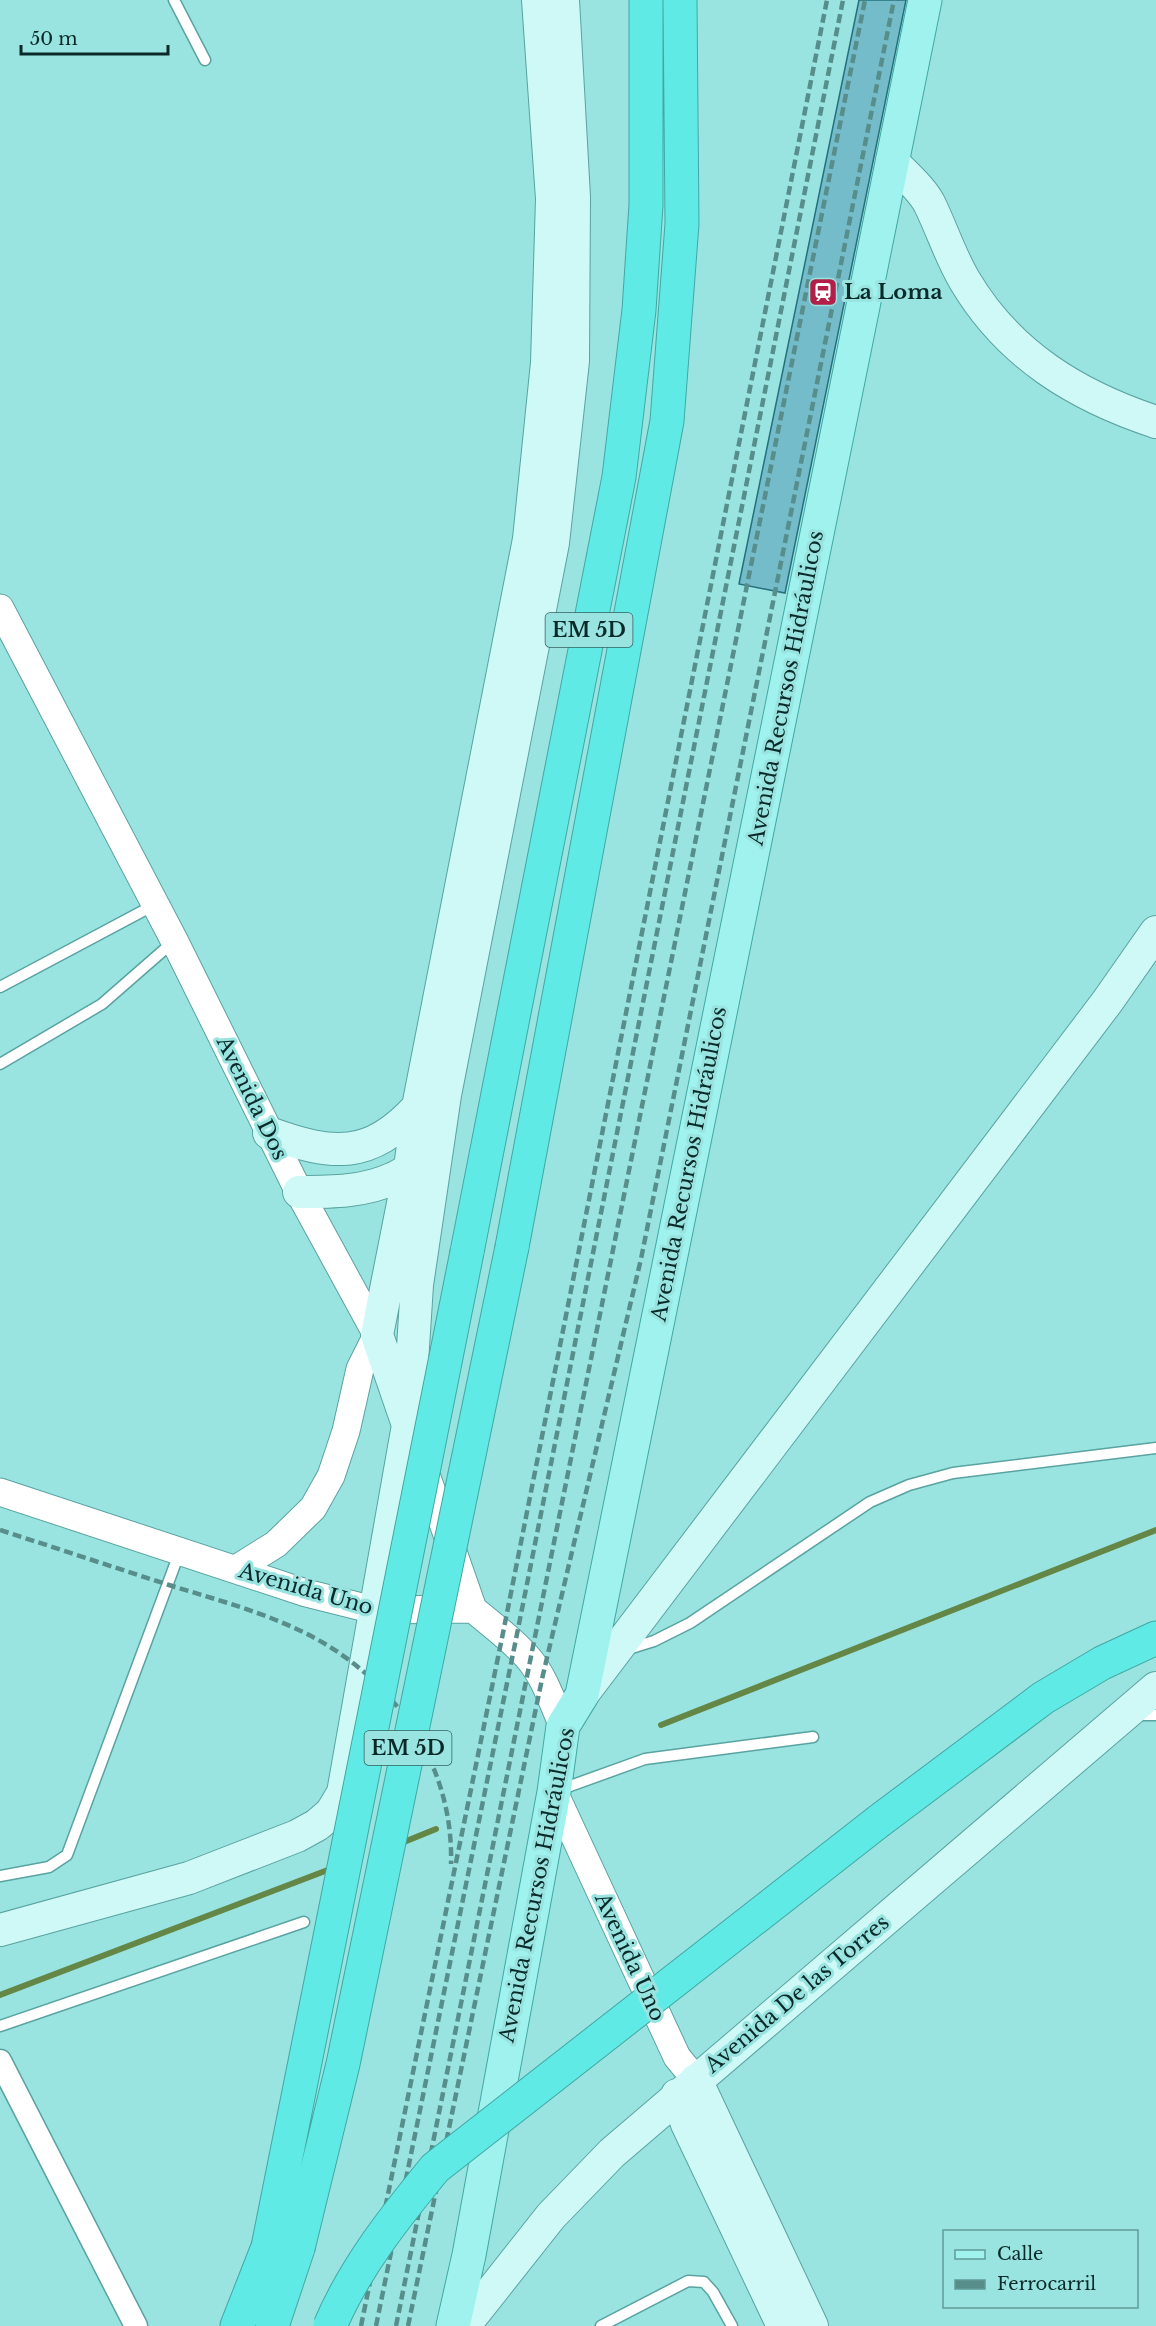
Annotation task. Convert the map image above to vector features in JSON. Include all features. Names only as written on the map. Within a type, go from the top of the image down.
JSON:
[{"type":"highway","name":"EM 5D","points":[[272,2326],[283,2247],[467,1252],[619,477],[639,310],[646,205],[646,0]]},
{"type":"highway","name":"EM 5D","points":[[237,2326],[283,2247],[343,2064],[512,1246],[667,421],[682,224],[680,0]]},
{"type":"highway","points":[[330,2326],[358,2271],[391,2222],[435,2168],[879,1821],[1043,1698],[1102,1663],[1156,1638]]},
{"type":"main road","points":[[377,1335],[410,1168],[418,1107],[529,539],[547,363],[552,199],[538,0]]},
{"type":"main road","points":[[408,1425],[417,1285],[436,1152],[445,1095],[553,543],[573,361],[574,197],[563,0]]},
{"type":"main road","name":"Avenida Recursos Hidráulicos","points":[[453,2326],[469,2255],[554,1792],[563,1726],[582,1695],[925,0]]},
{"type":"main road","points":[[892,161],[928,201],[945,244],[965,281],[986,312],[1015,344],[1045,370],[1071,386],[1111,406],[1156,422]]},
{"type":"main road","points":[[582,1695],[1107,1002],[1156,932]]},
{"type":"main road","points":[[269,1133],[322,1150],[348,1150],[374,1143],[401,1125],[418,1107]]},
{"type":"main road","points":[[299,1192],[334,1192],[362,1188],[394,1178],[436,1152]]},
{"type":"main road","name":"Avenida Dos","points":[[0,1930],[189,1878],[297,1836],[317,1825],[331,1813],[343,1793],[349,1768],[374,1610],[408,1425],[377,1335]]},
{"type":"main road","name":"Avenida De las Torres","points":[[464,2326],[551,2216],[683,2077],[1156,1688]]},
{"type":"main road","points":[[683,2077],[687,2124],[783,2326]]},
{"type":"main road","points":[[683,2077],[812,2326]]},
{"type":"street","name":"Avenida Dos","points":[[0,608],[156,904],[299,1192],[377,1335]]},
{"type":"street","points":[[1107,1002],[1156,938]]},
{"type":"street","points":[[236,1569],[276,1544],[313,1508],[331,1476],[346,1431],[360,1369],[377,1335]]},
{"type":"street","points":[[408,1425],[473,1609],[515,1644],[530,1661],[542,1679],[563,1726]]},
{"type":"street","name":"Avenida Uno","points":[[0,1492],[306,1593],[374,1610],[473,1609]]},
{"type":"street","name":"Avenida Uno","points":[[554,1792],[683,2077]]},
{"type":"street","points":[[0,2061],[136,2326]]},
{"type":"lane","points":[[174,0],[205,60]]},
{"type":"lane","points":[[0,987],[156,904]]},
{"type":"lane","points":[[0,1064],[102,1004],[174,940]]},
{"type":"lane","points":[[614,1653],[654,1641],[690,1623],[870,1502],[909,1485],[953,1473],[1156,1448]]},
{"type":"lane","points":[[0,1876],[49,1867],[67,1855],[180,1550]]},
{"type":"lane","points":[[1125,1714],[1156,1715]]},
{"type":"lane","points":[[554,1792],[645,1760],[813,1737]]},
{"type":"lane","points":[[0,2026],[304,1922]]},
{"type":"lane","points":[[601,2326],[688,2281],[704,2282],[713,2292],[732,2326]]},
{"type":"building","name":"La Loma","points":[[859,0],[906,0],[785,593],[739,584]]},
{"type":"waterway","points":[[661,1725],[1156,1530]]},
{"type":"waterway","points":[[399,1844],[436,1829]]},
{"type":"waterway","points":[[0,1995],[333,1868]]},
{"type":"railway","points":[[361,2326],[503,1633],[827,0]]},
{"type":"railway","points":[[376,2326],[515,1644],[843,0]]},
{"type":"railway","points":[[396,2326],[865,0]]},
{"type":"railway","points":[[408,2326],[542,1679],[641,1259],[894,0]]},
{"type":"railway","points":[[0,1530],[254,1612],[303,1632],[335,1650],[364,1672],[390,1698],[412,1726],[429,1758],[442,1791],[449,1827],[451,1864]]},
{"type":"place","name":"La Loma","points":[[823,292]]}]
